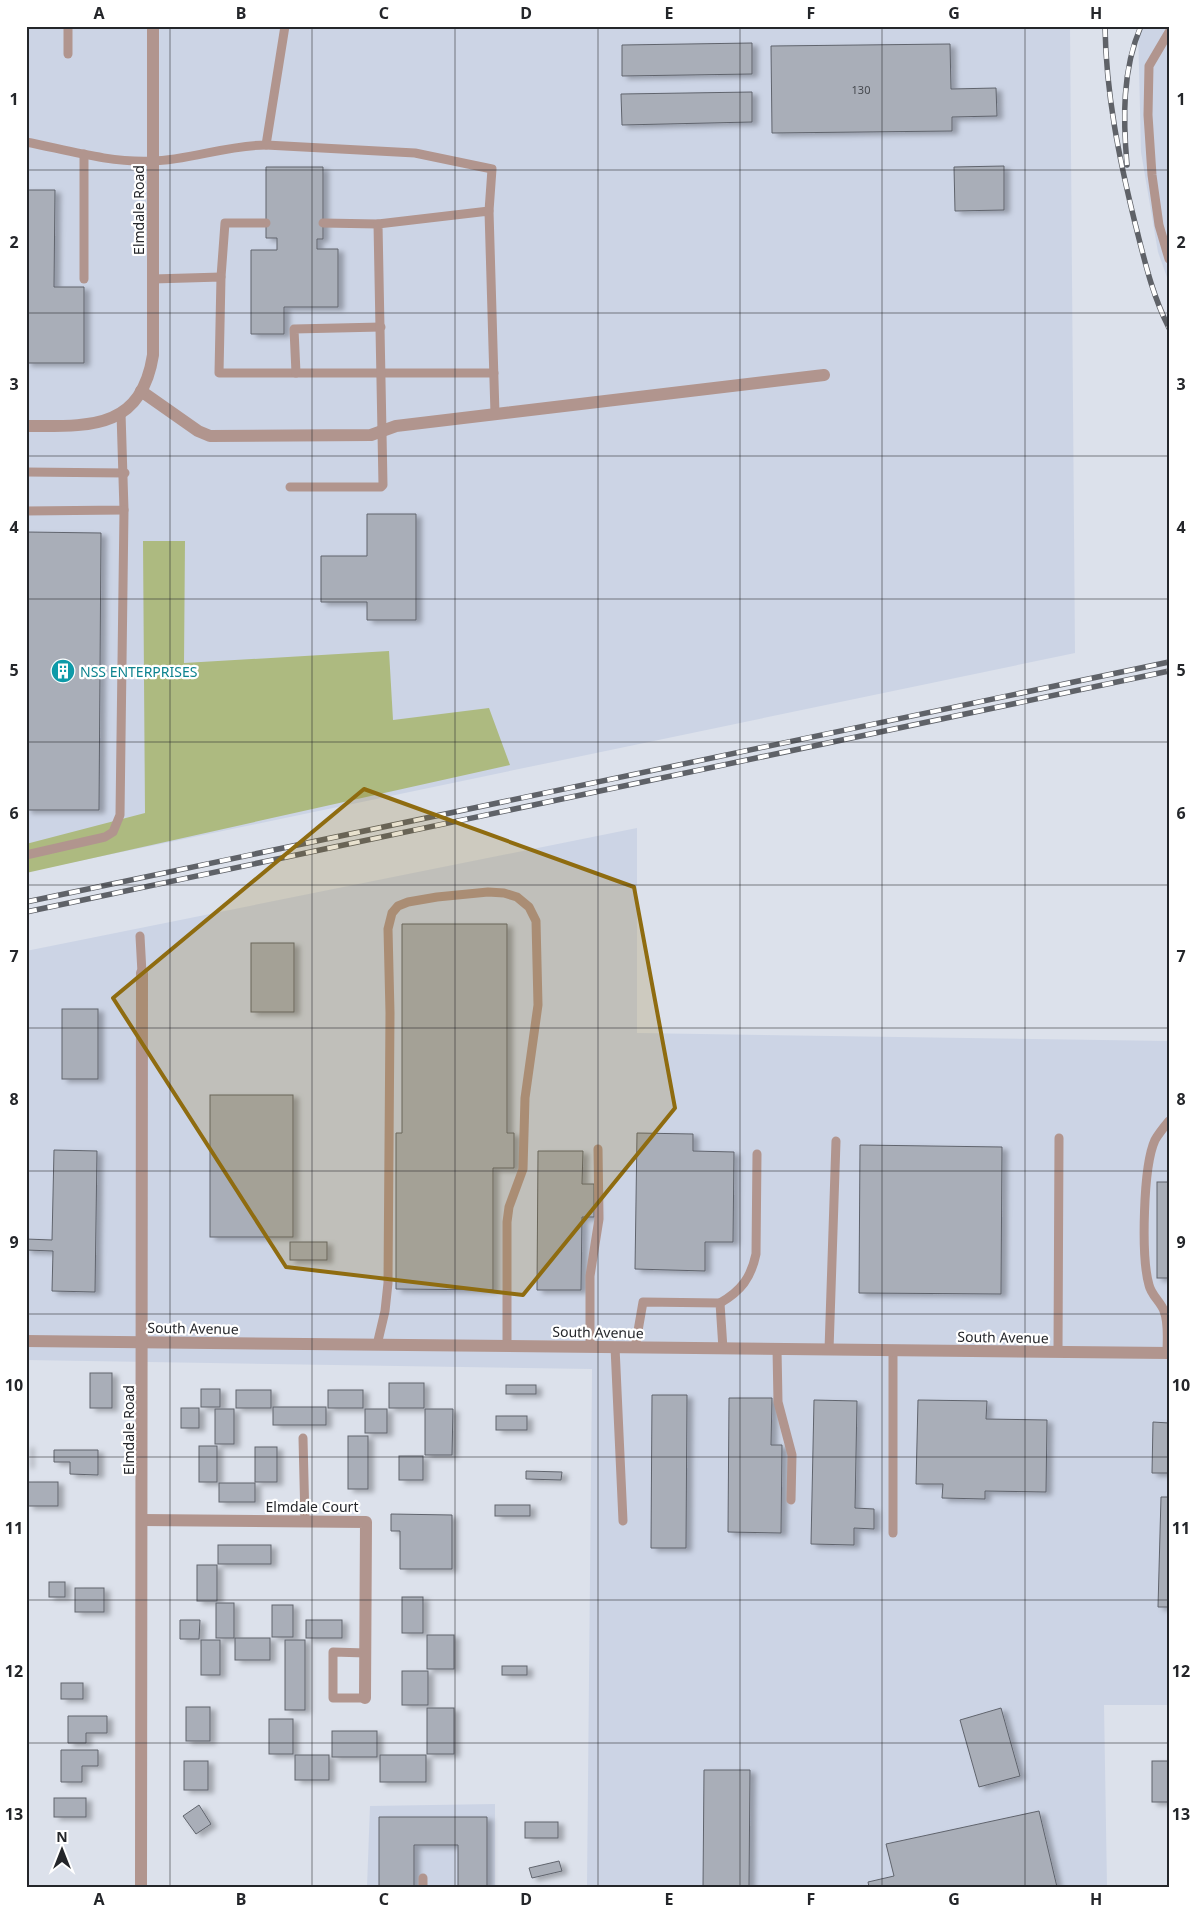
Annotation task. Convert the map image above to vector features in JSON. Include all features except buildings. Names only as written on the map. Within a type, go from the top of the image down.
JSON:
[{"type":"street","name":"Elmdale Road","points":[[122,413],[142,391],[151,369],[153,355],[153,26]]},
{"type":"street","points":[[142,391],[198,431],[210,436],[371,435],[396,426],[824,375]]},
{"type":"street","points":[[26,426],[86,425],[99,423],[122,413]]},
{"type":"street","name":"Elmdale Road","points":[[141,1887],[142,974]]},
{"type":"street","name":"South Avenue","points":[[26,1341],[1168,1353]]},
{"type":"street","name":"Elmdale Court","points":[[142,1520],[366,1522],[365,1698]]},
{"type":"lane","points":[[68,26],[68,54]]},
{"type":"lane","points":[[266,145],[285,26]]},
{"type":"lane","points":[[1169,32],[1150,66],[1148,115],[1152,175],[1159,225],[1169,259]]},
{"type":"lane","points":[[26,142],[124,161],[153,161],[245,145],[266,145],[415,153],[492,169],[489,211],[496,414]]},
{"type":"lane","points":[[84,154],[84,279]]},
{"type":"lane","points":[[323,223],[378,224],[489,211]]},
{"type":"lane","points":[[266,223],[225,223],[221,277],[219,373],[494,373]]},
{"type":"lane","points":[[290,487],[381,487],[384,485],[378,224]]},
{"type":"lane","points":[[153,279],[221,277]]},
{"type":"lane","points":[[296,373],[294,328],[381,327]]},
{"type":"lane","points":[[26,854],[105,837],[113,832],[120,815],[125,473],[122,413]]},
{"type":"lane","points":[[26,472],[125,473]]},
{"type":"lane","points":[[26,511],[124,510]]},
{"type":"lane","points":[[377,1345],[385,1311],[388,1282],[390,1013],[388,929],[392,913],[398,906],[408,902],[488,892],[517,897],[529,907],[536,920],[538,1005],[525,1098],[522,1169],[509,1207],[507,1222],[507,1346]]},
{"type":"lane","points":[[140,936],[142,974]]},
{"type":"lane","points":[[1168,1353],[1164,1310],[1149,1286],[1145,1203],[1147,1171],[1155,1140],[1169,1121]]},
{"type":"lane","points":[[1058,1352],[1059,1138]]},
{"type":"lane","points":[[829,1350],[836,1141]]},
{"type":"lane","points":[[590,1347],[590,1276],[599,1219],[598,1149]]},
{"type":"lane","points":[[635,1348],[643,1302],[720,1303],[733,1296],[746,1283],[753,1270],[756,1254],[757,1154]]},
{"type":"lane","points":[[720,1303],[723,1349]]},
{"type":"lane","points":[[615,1348],[623,1521]]},
{"type":"lane","points":[[777,1349],[778,1402],[792,1455],[791,1500]]},
{"type":"lane","points":[[893,1350],[893,1532]]},
{"type":"lane","points":[[303,1438],[305,1521]]},
{"type":"lane","points":[[365,1698],[333,1698],[333,1652],[366,1653]]},
{"type":"highlighted area","points":[[364,789],[634,887],[675,1108],[523,1295],[286,1267],[113,998]]},
{"type":"shaded area","points":[[26,26],[1070,26],[1075,653],[26,872]]},
{"type":"shaded area","points":[[1138,26],[1169,26],[1169,283],[1158,252],[1141,152]]},
{"type":"shaded area","points":[[637,828],[637,1033],[1169,1041],[1169,1705],[1104,1705],[1107,1887],[587,1887],[592,1369],[26,1360],[26,951]]},
{"type":"shaded area","points":[[495,1804],[495,1887],[367,1887],[370,1806]]},
{"type":"green space","points":[[143,541],[185,541],[184,663],[389,651],[393,720],[489,708],[510,765],[26,873],[26,844],[145,813]]},
{"type":"railway","points":[[1105,26],[1114,126],[1124,174],[1149,276],[1169,328]]},
{"type":"railway","points":[[1127,165],[1125,95],[1130,60],[1141,26]]},
{"type":"railway","points":[[26,902],[1169,662]]},
{"type":"railway","points":[[26,912],[1169,671]]},
{"type":"place","name":"NSS ENTERPRISES","points":[[63,671]]}]
